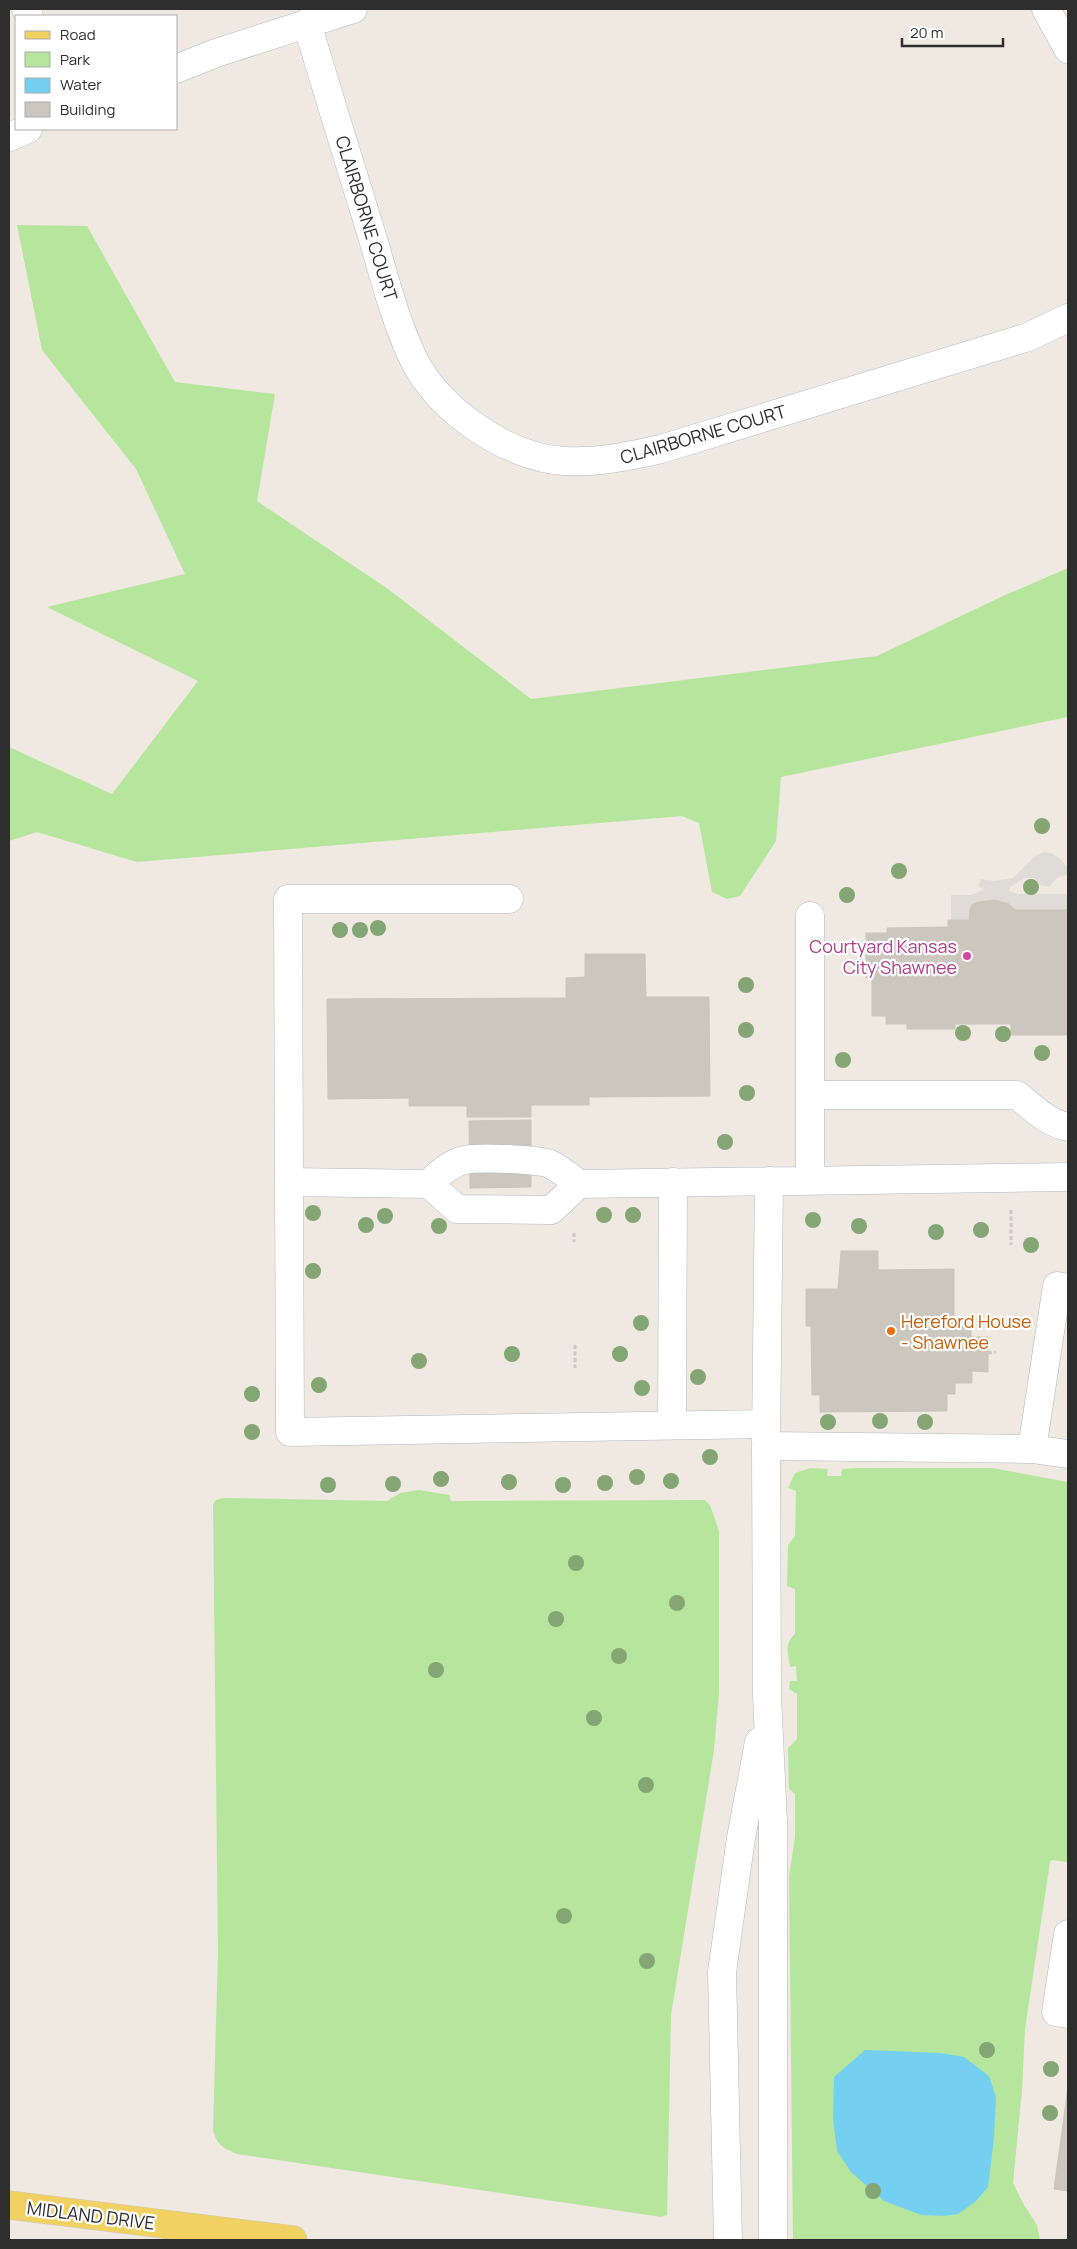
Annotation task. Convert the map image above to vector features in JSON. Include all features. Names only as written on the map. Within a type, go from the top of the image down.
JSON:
[{"type":"main road","name":"MIDLAND DRIVE","points":[[9,2205],[293,2240]]},
{"type":"street","points":[[178,68],[216,53],[353,9]]},
{"type":"street","points":[[1046,9],[1068,49]]},
{"type":"street","name":"CLAIRBORNE COURT","points":[[307,23],[396,314],[416,363],[445,403],[458,414],[478,430],[524,452],[563,461],[618,459],[635,455],[1028,337],[1068,318]]},
{"type":"street","points":[[9,136],[25,130]]},
{"type":"street","points":[[508,899],[288,899],[290,1432],[672,1424],[766,1435],[1032,1449],[1068,1454]]},
{"type":"street","points":[[810,916],[810,1181]]},
{"type":"street","points":[[810,1095],[1017,1095],[1035,1110],[1060,1125],[1068,1127]]},
{"type":"street","points":[[429,1184],[438,1173],[451,1165],[466,1160],[536,1160],[549,1164],[579,1184],[1068,1177]]},
{"type":"street","points":[[769,1181],[766,1435],[767,1696],[773,1822],[773,2240]]},
{"type":"street","points":[[289,1182],[429,1184],[457,1209],[542,1210],[551,1210],[579,1184]]},
{"type":"street","points":[[672,1424],[673,1182]]},
{"type":"street","points":[[1032,1449],[1057,1286],[1068,1288]]},
{"type":"street","points":[[728,2240],[722,1972],[741,1838],[767,1696]]},
{"type":"street","points":[[1068,1934],[1056,2012],[1068,2014]]},
{"type":"path","points":[[1011,1210],[1011,1245]]},
{"type":"path","points":[[575,1345],[575,1368]]},
{"type":"path","points":[[988,1353],[996,1352]]},
{"type":"green space","points":[[17,225],[87,226],[175,382],[275,394],[257,501],[388,589],[531,699],[877,656],[1003,596],[1068,568],[1068,717],[781,777],[776,841],[740,896],[727,899],[712,892],[699,823],[682,816],[137,862],[37,832],[9,841],[9,747],[112,794],[198,681],[47,607],[185,574],[136,469],[42,350]]},
{"type":"green space","points":[[810,1468],[828,1469],[827,1476],[841,1476],[842,1469],[858,1468],[992,1468],[1068,1482],[1068,1862],[1052,1860],[1050,1862],[1025,2029],[1022,2090],[1013,2183],[1037,2225],[1040,2240],[793,2240],[789,1876],[795,1837],[795,1794],[789,1789],[788,1748],[797,1739],[797,1694],[789,1689],[790,1681],[797,1681],[796,1666],[790,1667],[788,1649],[789,1641],[795,1634],[795,1589],[787,1586],[788,1545],[795,1536],[796,1491],[788,1488],[795,1473]]},
{"type":"green space","points":[[419,1490],[449,1495],[451,1501],[705,1500],[710,1505],[719,1531],[719,1693],[714,1750],[671,2015],[667,2215],[661,2217],[237,2154],[221,2145],[216,2139],[213,2130],[218,1954],[213,1504],[216,1500],[223,1498],[387,1501],[400,1493]]},
{"type":"shaded area","points":[[1044,852],[1051,853],[1059,858],[1068,867],[1068,875],[1058,877],[1049,887],[1041,885],[1034,878],[1024,878],[1010,887],[1009,891],[1018,894],[1068,894],[1068,910],[1015,910],[1003,902],[985,901],[972,905],[969,920],[951,920],[951,895],[971,895],[985,889],[978,887],[981,879],[993,881],[1013,878],[1035,856]]},
{"type":"water","points":[[865,2050],[941,2053],[964,2057],[989,2076],[996,2097],[994,2138],[988,2187],[976,2201],[958,2214],[944,2216],[921,2215],[884,2201],[851,2172],[837,2151],[833,2118],[834,2077]]},
{"type":"building","name":"Courtyard Kansas City Shawnee","points":[[994,900],[1009,904],[1015,910],[1068,910],[1068,1035],[1011,1035],[1011,1024],[955,1024],[955,1029],[907,1029],[907,1024],[886,1024],[886,1016],[872,1016],[872,978],[866,978],[866,933],[887,933],[887,928],[948,927],[948,920],[969,920],[972,905],[978,902]]},
{"type":"building","points":[[585,954],[645,954],[646,997],[709,997],[710,1096],[589,1097],[589,1105],[531,1105],[531,1117],[467,1117],[467,1106],[409,1106],[409,1098],[328,1099],[327,999],[566,998],[566,978],[585,977]]},
{"type":"building","points":[[531,1120],[531,1187],[470,1188],[469,1121]]},
{"type":"building","name":"Hereford House - Shawnee","points":[[841,1251],[878,1251],[878,1270],[954,1269],[954,1324],[971,1324],[971,1337],[988,1337],[988,1372],[972,1371],[972,1383],[955,1383],[955,1394],[947,1394],[947,1411],[820,1412],[820,1395],[812,1395],[811,1326],[806,1326],[806,1289],[838,1289]]},
{"type":"building","points":[[1068,2087],[1068,2191],[1054,2189]]},
{"type":"place","name":"Courtyard Kansas City Shawnee","points":[[967,956]]},
{"type":"place","name":"Hereford House - Shawnee","points":[[891,1331]]}]
